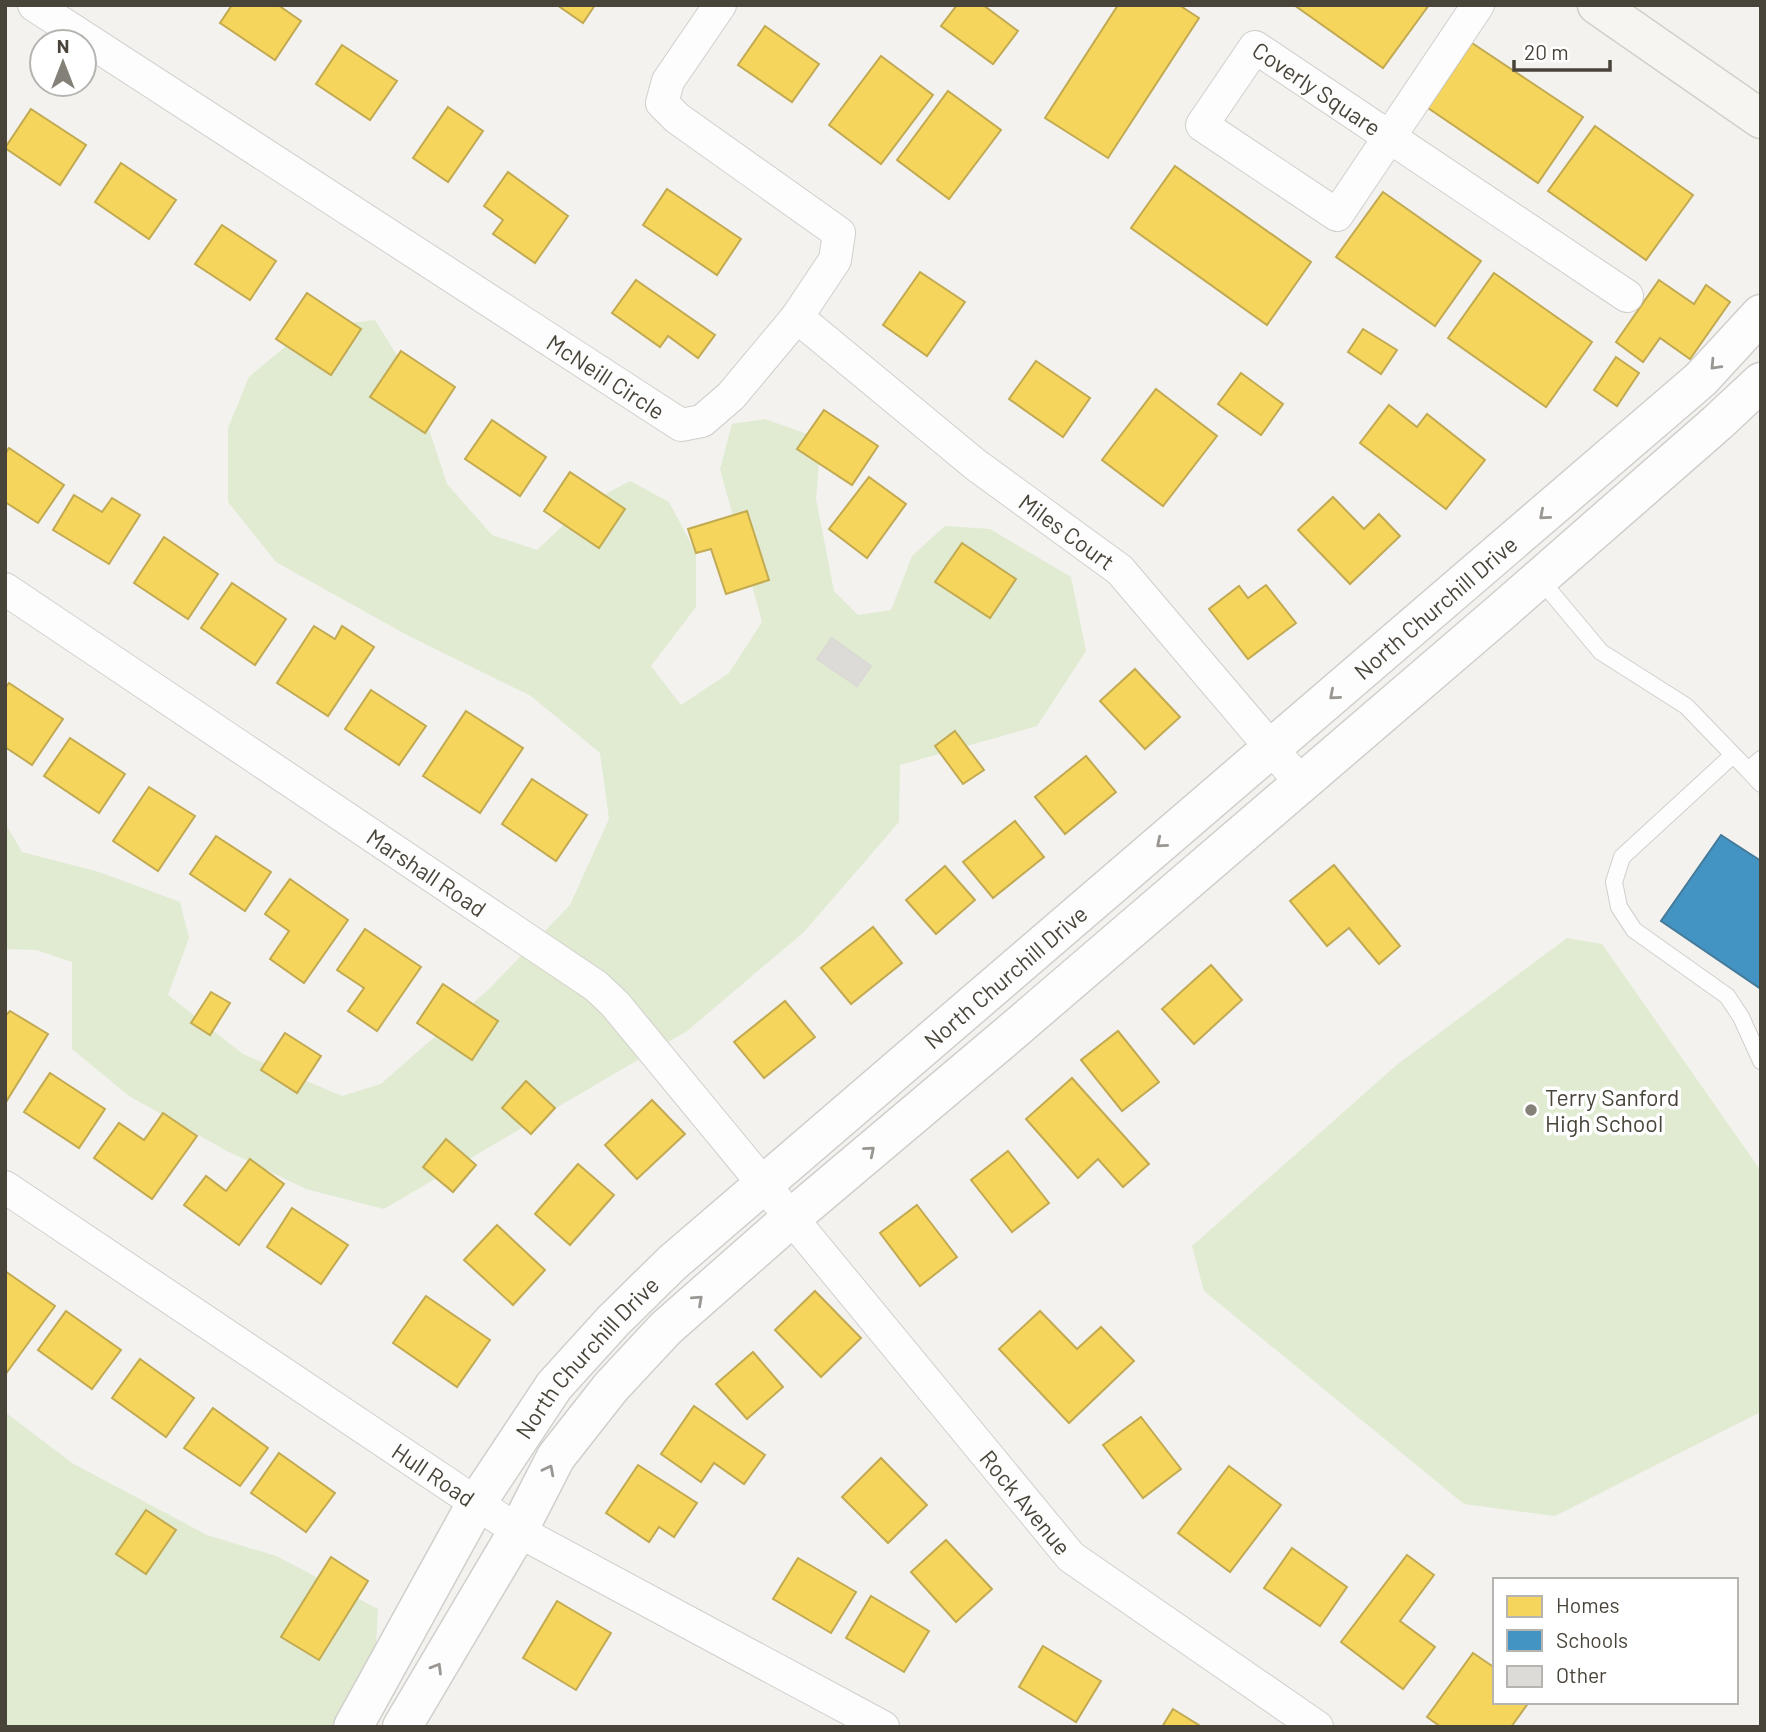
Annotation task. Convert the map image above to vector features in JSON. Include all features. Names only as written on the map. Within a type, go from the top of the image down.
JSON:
[{"type":"main road","points":[[1597,5],[1761,119]]},
{"type":"street","name":"McNeill Circle","points":[[34,5],[681,425],[702,421],[731,396],[797,317],[835,260],[839,233],[677,118],[662,103],[668,81],[720,5]]},
{"type":"street","name":"Coverly Square","points":[[1478,5],[1390,137],[1337,215],[1202,125],[1255,47],[1390,137],[1627,296]]},
{"type":"street","name":"North Churchill Drive","points":[[353,1727],[477,1502],[554,1386],[596,1339],[672,1263],[1701,379],[1761,314]]},
{"type":"street","name":"Miles Court","points":[[797,317],[976,465],[1120,570],[1301,783]]},
{"type":"street","name":"North Churchill Drive","points":[[402,1727],[518,1531],[556,1457],[611,1387],[666,1328],[1539,578],[1761,382]]},
{"type":"street","name":"Marshall Road","points":[[5,589],[596,986],[615,1004],[790,1219]]},
{"type":"street","name":"Hull Road","points":[[5,1187],[518,1531],[883,1727]]},
{"type":"street","name":"Rock Avenue","points":[[790,1219],[1071,1557],[1309,1725]]},
{"type":"lane","points":[[1539,578],[1601,652],[1686,706],[1761,784]]},
{"type":"lane","points":[[1733,755],[1622,858],[1614,883],[1619,907],[1634,930],[1727,996],[1741,1017],[1761,1061]]},
{"type":"lane","points":[[1748,770],[1761,758]]},
{"type":"green space","points":[[375,320],[414,383],[447,484],[492,535],[537,550],[585,505],[630,481],[669,502],[696,553],[696,607],[651,666],[681,705],[729,673],[762,622],[720,469],[732,424],[765,419],[821,439],[816,499],[834,591],[858,615],[891,610],[912,556],[945,526],[990,529],[1071,577],[1086,651],[1037,726],[900,765],[899,822],[804,932],[687,1031],[384,1209],[306,1189],[225,1150],[129,1096],[72,1049],[72,962],[36,950],[5,949],[5,823],[22,852],[99,872],[180,902],[189,938],[168,995],[243,1054],[342,1096],[381,1084],[489,989],[570,905],[609,819],[600,753],[531,696],[405,634],[276,562],[228,502],[228,428],[249,377],[306,329]]},
{"type":"green space","points":[[1567,938],[1602,944],[1761,1171],[1761,1412],[1555,1516],[1464,1504],[1204,1291],[1192,1246],[1399,1063]]},
{"type":"green space","points":[[5,1412],[72,1463],[207,1535],[276,1556],[378,1609],[375,1666],[345,1727],[5,1727]]},
{"type":"building: Homes","points":[[232,5],[278,5],[301,21],[275,60],[220,23]]},
{"type":"building: Homes","points":[[557,5],[595,5],[583,23]]},
{"type":"building: Homes","points":[[957,5],[983,5],[1018,31],[993,64],[941,26]]},
{"type":"building: Homes","points":[[1118,5],[1179,5],[1199,18],[1108,158],[1045,118]]},
{"type":"building: Homes","points":[[1294,5],[1429,5],[1383,68]]},
{"type":"building: Homes","points":[[765,26],[819,64],[792,102],[738,65]]},
{"type":"building: Homes","points":[[1472,43],[1583,117],[1538,183],[1428,108]]},
{"type":"building: Homes","points":[[342,45],[397,81],[370,120],[316,84]]},
{"type":"building: Homes","points":[[881,56],[933,95],[881,164],[829,125]]},
{"type":"building: Homes","points":[[948,91],[1001,130],[949,199],[897,160]]},
{"type":"building: Homes","points":[[448,107],[483,131],[448,182],[413,158]]},
{"type":"building: Homes","points":[[31,109],[86,145],[60,185],[5,148]]},
{"type":"building: Homes","points":[[1595,126],[1693,195],[1646,260],[1548,191]]},
{"type":"building: Homes","points":[[121,163],[176,200],[149,239],[95,202]]},
{"type":"building: Homes","points":[[1175,166],[1311,262],[1267,325],[1131,228]]},
{"type":"building: Homes","points":[[508,172],[568,216],[535,263],[493,234],[503,220],[484,206]]},
{"type":"building: Homes","points":[[667,189],[741,239],[717,275],[643,225]]},
{"type":"building: Homes","points":[[1383,192],[1481,261],[1435,326],[1336,257]]},
{"type":"building: Homes","points":[[222,225],[276,261],[250,300],[195,264]]},
{"type":"building: Homes","points":[[920,272],[965,302],[927,356],[883,325]]},
{"type":"building: Homes","points":[[1494,273],[1592,342],[1546,407],[1448,338]]},
{"type":"building: Homes","points":[[636,280],[715,335],[698,358],[668,336],[660,347],[612,313]]},
{"type":"building: Homes","points":[[1659,280],[1694,304],[1706,285],[1730,302],[1690,359],[1660,338],[1643,362],[1616,342]]},
{"type":"building: Homes","points":[[307,293],[361,329],[331,375],[276,339]]},
{"type":"building: Homes","points":[[1363,329],[1397,350],[1381,374],[1348,352]]},
{"type":"building: Homes","points":[[401,351],[455,387],[425,433],[370,397]]},
{"type":"building: Homes","points":[[1616,357],[1639,373],[1617,406],[1594,390]]},
{"type":"building: Homes","points":[[1036,361],[1090,398],[1063,437],[1009,399]]},
{"type":"building: Homes","points":[[1241,373],[1283,404],[1261,435],[1218,404]]},
{"type":"building: Homes","points":[[1156,389],[1217,436],[1163,506],[1102,460]]},
{"type":"building: Homes","points":[[1389,405],[1417,427],[1427,414],[1485,460],[1446,509],[1360,443]]},
{"type":"building: Homes","points":[[824,410],[878,446],[852,485],[797,449]]},
{"type":"building: Homes","points":[[492,420],[546,457],[520,496],[465,459]]},
{"type":"building: Homes","points":[[9,448],[64,485],[38,523],[5,502],[5,454]]},
{"type":"building: Homes","points":[[570,472],[625,509],[599,548],[544,511]]},
{"type":"building: Homes","points":[[869,477],[906,504],[867,558],[829,529]]},
{"type":"building: Homes","points":[[74,495],[102,512],[112,498],[140,515],[109,564],[53,530]]},
{"type":"building: Homes","points":[[1333,497],[1364,529],[1379,514],[1400,536],[1350,584],[1298,530]]},
{"type":"building: Homes","points":[[747,511],[769,580],[726,594],[711,549],[696,553],[688,529]]},
{"type":"building: Homes","points":[[164,537],[218,574],[188,619],[134,583]]},
{"type":"building: Homes","points":[[962,543],[1016,579],[990,618],[935,582]]},
{"type":"building: Homes","points":[[232,583],[286,619],[255,665],[201,628]]},
{"type":"building: Homes","points":[[1266,585],[1296,623],[1248,659],[1209,609],[1239,586],[1248,598]]},
{"type":"building: Homes","points":[[314,626],[335,639],[342,626],[374,647],[328,716],[277,683]]},
{"type":"building: Homes","points":[[1135,669],[1180,717],[1145,749],[1100,701]]},
{"type":"building: Homes","points":[[9,683],[63,719],[32,765],[5,747],[5,688]]},
{"type":"building: Homes","points":[[371,690],[426,726],[399,765],[345,729]]},
{"type":"building: Homes","points":[[466,711],[523,748],[480,813],[423,776]]},
{"type":"building: Homes","points":[[955,731],[984,770],[963,784],[935,746]]},
{"type":"building: Homes","points":[[70,738],[125,774],[99,813],[44,776]]},
{"type":"building: Homes","points":[[1086,756],[1116,792],[1065,834],[1035,797]]},
{"type":"building: Homes","points":[[532,779],[587,815],[556,861],[502,824]]},
{"type":"building: Homes","points":[[149,787],[195,816],[158,871],[113,841]]},
{"type":"building: Homes","points":[[1015,821],[1044,857],[993,898],[963,862]]},
{"type":"building: Homes","points":[[216,836],[271,872],[245,911],[190,874]]},
{"type":"building: Homes","points":[[1334,865],[1400,946],[1379,964],[1349,928],[1327,946],[1290,901]]},
{"type":"building: Homes","points":[[945,866],[975,900],[936,934],[906,900]]},
{"type":"building: Homes","points":[[290,879],[348,920],[304,983],[270,959],[289,931],[265,914]]},
{"type":"building: Homes","points":[[873,927],[902,963],[851,1004],[821,968]]},
{"type":"building: Homes","points":[[365,929],[421,967],[377,1031],[348,1011],[364,988],[337,970]]},
{"type":"building: Homes","points":[[1211,965],[1242,1000],[1194,1044],[1162,1009]]},
{"type":"building: Homes","points":[[443,984],[498,1021],[472,1060],[417,1023]]},
{"type":"building: Homes","points":[[211,992],[230,1003],[210,1035],[191,1023]]},
{"type":"building: Homes","points":[[785,1001],[815,1037],[764,1078],[734,1042]]},
{"type":"building: Homes","points":[[10,1011],[48,1034],[6,1102],[5,1016]]},
{"type":"building: Homes","points":[[1118,1031],[1159,1082],[1122,1111],[1081,1060]]},
{"type":"building: Homes","points":[[285,1033],[321,1056],[297,1093],[261,1070]]},
{"type":"building: Homes","points":[[50,1073],[105,1109],[79,1148],[24,1112]]},
{"type":"building: Homes","points":[[1072,1078],[1149,1164],[1123,1187],[1098,1159],[1078,1178],[1026,1119]]},
{"type":"building: Homes","points":[[526,1081],[555,1108],[531,1134],[502,1108]]},
{"type":"building: Homes","points":[[652,1100],[685,1134],[637,1179],[605,1145]]},
{"type":"building: Homes","points":[[163,1113],[197,1136],[152,1199],[94,1158],[119,1123],[144,1140]]},
{"type":"building: Homes","points":[[446,1139],[476,1165],[453,1192],[423,1167]]},
{"type":"building: Homes","points":[[1008,1151],[1049,1203],[1012,1232],[971,1180]]},
{"type":"building: Homes","points":[[250,1159],[284,1184],[239,1245],[184,1205],[206,1176],[226,1191]]},
{"type":"building: Homes","points":[[578,1164],[614,1195],[570,1245],[535,1214]]},
{"type":"building: Homes","points":[[917,1205],[957,1257],[920,1286],[880,1233]]},
{"type":"building: Homes","points":[[292,1208],[348,1245],[321,1284],[267,1247]]},
{"type":"building: Homes","points":[[497,1225],[545,1270],[513,1305],[464,1260]]},
{"type":"building: Homes","points":[[5,1271],[55,1306],[5,1375]]},
{"type":"building: Homes","points":[[815,1291],[861,1338],[821,1377],[775,1330]]},
{"type":"building: Homes","points":[[426,1296],[490,1340],[457,1387],[393,1343]]},
{"type":"building: Homes","points":[[66,1311],[121,1350],[92,1389],[38,1350]]},
{"type":"building: Homes","points":[[1040,1311],[1077,1349],[1101,1327],[1134,1361],[1069,1423],[999,1349]]},
{"type":"building: Homes","points":[[753,1352],[783,1387],[747,1419],[716,1384]]},
{"type":"building: Homes","points":[[140,1359],[194,1398],[166,1437],[112,1398]]},
{"type":"building: Homes","points":[[694,1406],[765,1455],[744,1484],[714,1463],[701,1482],[661,1454]]},
{"type":"building: Homes","points":[[213,1408],[268,1448],[240,1486],[184,1448]]},
{"type":"building: Homes","points":[[1141,1417],[1181,1469],[1143,1498],[1103,1445]]},
{"type":"building: Homes","points":[[279,1453],[335,1493],[306,1532],[251,1493]]},
{"type":"building: Homes","points":[[881,1458],[927,1505],[888,1543],[842,1497]]},
{"type":"building: Homes","points":[[638,1465],[697,1503],[674,1537],[659,1527],[649,1542],[606,1513]]},
{"type":"building: Homes","points":[[1229,1466],[1281,1505],[1230,1572],[1178,1533]]},
{"type":"building: Homes","points":[[146,1510],[176,1530],[146,1574],[116,1554]]},
{"type":"building: Homes","points":[[946,1540],[992,1589],[956,1622],[911,1572]]},
{"type":"building: Homes","points":[[1292,1548],[1347,1587],[1320,1626],[1264,1588]]},
{"type":"building: Homes","points":[[1407,1555],[1434,1575],[1400,1621],[1435,1647],[1403,1689],[1341,1642]]},
{"type":"building: Homes","points":[[331,1557],[368,1581],[319,1660],[281,1637]]},
{"type":"building: Homes","points":[[798,1558],[856,1592],[831,1633],[773,1599]]},
{"type":"building: Homes","points":[[871,1596],[929,1631],[904,1672],[846,1638]]},
{"type":"building: Homes","points":[[557,1601],[611,1633],[576,1690],[523,1658]]},
{"type":"building: Homes","points":[[1043,1646],[1101,1681],[1076,1722],[1019,1687]]},
{"type":"building: Homes","points":[[1473,1653],[1493,1667],[1493,1704],[1528,1704],[1511,1727],[1441,1727],[1427,1717]]},
{"type":"building: Homes","points":[[1173,1709],[1202,1727],[1162,1727]]},
{"type":"building: Schools","points":[[1721,835],[1761,861],[1761,989],[1661,921]]},
{"type":"building: Other","points":[[832,638],[871,666],[857,686],[817,659]]},
{"type":"place","name":"Terry Sanford High School","points":[[1531,1110]]}]
